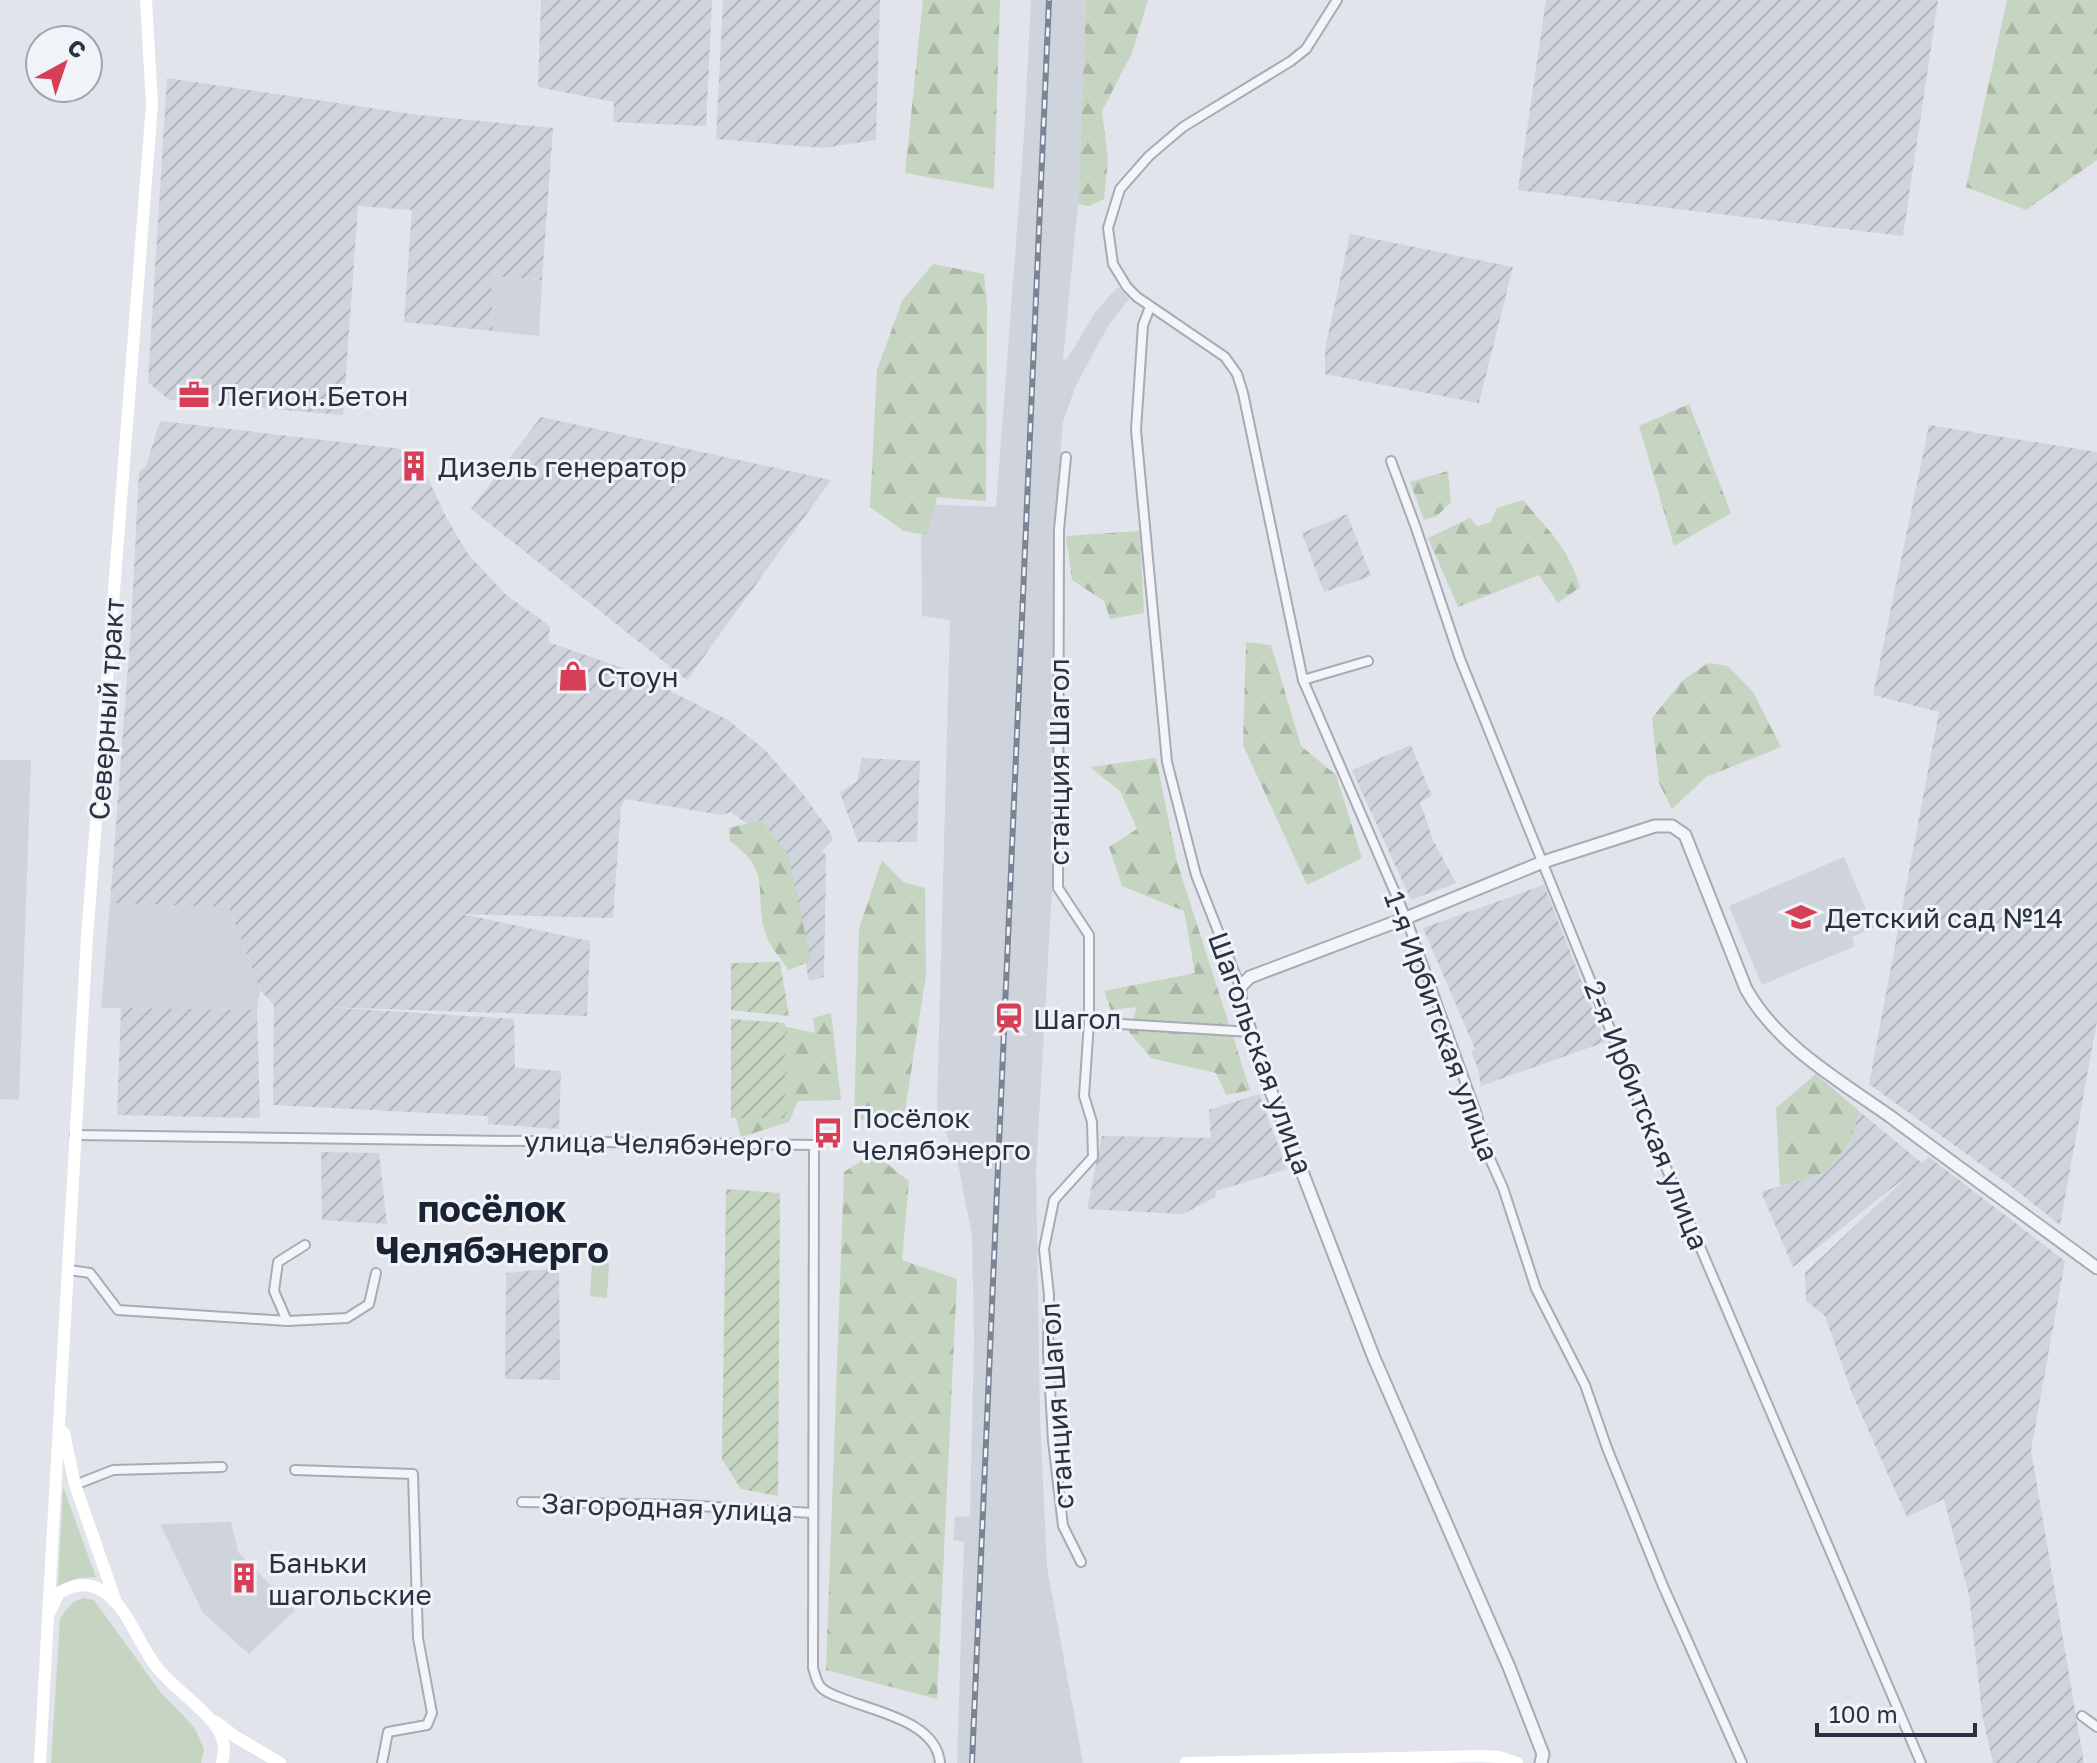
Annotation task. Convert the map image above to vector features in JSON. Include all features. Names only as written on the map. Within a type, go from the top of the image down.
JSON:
[{"type":"main road","name":"Северный тракт","points":[[40,1763],[87,937],[152,104],[146,0]]},
{"type":"main road","name":"Северный тракт","points":[[61,1418],[75,1485],[116,1602],[154,1664],[172,1685],[207,1715]]},
{"type":"main road","points":[[48,1616],[59,1593],[73,1586],[94,1586],[116,1602]]},
{"type":"main road","points":[[207,1715],[224,1745],[222,1763]]},
{"type":"main road","points":[[207,1715],[236,1737],[280,1763]]},
{"type":"main road","points":[[1186,1763],[1480,1756],[1499,1757],[1517,1763]]},
{"type":"street","name":"1-я Ирбитская улица","points":[[1337,0],[1306,49],[1268,76],[1183,127],[1149,156],[1120,189],[1108,228],[1113,264],[1127,287],[1150,307],[1225,357],[1237,374],[1303,680],[1406,918],[1536,1289],[1585,1385],[1663,1586],[1742,1763]]},
{"type":"street","name":"Шагольская улица","points":[[1150,307],[1143,325],[1136,430],[1167,762],[1196,875],[1240,987],[1240,998],[1260,1063],[1368,1345],[1509,1667],[1543,1754],[1541,1763]]},
{"type":"street","name":"станция Шагол","points":[[1066,457],[1059,530],[1058,888],[1089,935],[1089,1022],[1084,1096],[1092,1122],[1093,1157],[1054,1200],[1044,1249],[1049,1295],[1048,1352],[1056,1469],[1063,1526],[1081,1562]]},
{"type":"street","name":"2-я Ирбитская улица","points":[[1391,461],[1460,659],[1668,1172],[1921,1763]]},
{"type":"street","points":[[1303,680],[1368,661]]},
{"type":"street","points":[[1240,987],[1250,977],[1263,971],[1406,918],[1543,862],[1655,826],[1672,826],[1681,830],[1746,989],[1770,1024],[1819,1065],[2097,1268]]},
{"type":"street","points":[[1089,1022],[1251,1032]]},
{"type":"street","name":"улица Челябэнерго","points":[[75,1135],[814,1145],[816,1373],[812,1513],[813,1668],[820,1687],[837,1697],[923,1732],[936,1745],[940,1763]]},
{"type":"street","points":[[287,1321],[274,1291],[278,1262],[305,1245]]},
{"type":"street","points":[[69,1270],[90,1273],[118,1310],[287,1321],[347,1318],[369,1304],[376,1273]]},
{"type":"street","points":[[75,1485],[113,1470],[222,1467]]},
{"type":"street","points":[[295,1470],[413,1474],[418,1638],[432,1713],[427,1725],[388,1732],[382,1763]]},
{"type":"street","name":"Загородная улица","points":[[522,1502],[682,1505],[812,1513]]},
{"type":"street","points":[[2082,1716],[2097,1727]]},
{"type":"shaded area","points":[[541,0],[712,0],[706,126],[613,122],[614,102],[538,87]]},
{"type":"shaded area","points":[[723,0],[880,0],[876,140],[822,148],[716,139]]},
{"type":"shaded area","points":[[1031,0],[1086,0],[1078,204],[1063,360],[1067,359],[1096,311],[1118,287],[1129,299],[1108,326],[1076,385],[1063,422],[1056,505],[1054,855],[1036,1171],[1040,1418],[1047,1567],[1083,1763],[957,1763],[964,1542],[953,1540],[955,1517],[970,1516],[974,1338],[972,1236],[959,1169],[937,1108],[950,620],[922,616],[921,504],[996,507]]},
{"type":"shaded area","points":[[1546,0],[1938,0],[1903,236],[1518,190]]},
{"type":"shaded area","points":[[167,78],[418,115],[553,128],[542,280],[491,276],[493,331],[404,322],[412,210],[358,206],[343,415],[169,400],[148,382]]},
{"type":"shaded area","points":[[1350,234],[1513,267],[1479,403],[1325,374],[1325,349]]},
{"type":"shaded area","points":[[491,276],[542,280],[539,336],[493,331]]},
{"type":"shaded area","points":[[541,417],[831,480],[687,680],[471,509]]},
{"type":"shaded area","points":[[160,421],[419,451],[446,517],[468,554],[505,594],[550,626],[548,642],[628,670],[728,720],[766,751],[802,793],[833,840],[822,851],[826,856],[824,977],[809,981],[791,888],[754,829],[731,812],[722,815],[625,799],[621,807],[613,918],[461,914],[590,941],[587,1016],[325,1007],[514,1019],[515,1068],[561,1071],[559,1129],[488,1124],[488,1116],[273,1105],[274,1005],[260,990],[229,907],[110,903],[131,627],[139,472],[146,466]]},
{"type":"shaded area","points":[[1929,425],[2097,452],[2097,1021],[2060,1225],[1869,1084],[1939,712],[1873,695]]},
{"type":"shaded area","points":[[1347,514],[1371,576],[1324,592],[1302,533]]},
{"type":"shaded area","points":[[1411,745],[1432,796],[1420,802],[1433,840],[1456,883],[1411,900],[1352,770]]},
{"type":"shaded area","points":[[862,758],[920,761],[917,842],[858,842],[840,793],[857,781]]},
{"type":"shaded area","points":[[0,760],[31,760],[19,1100],[0,1099]]},
{"type":"shaded area","name":"Детский сад №14","points":[[1844,857],[1874,928],[1852,937],[1855,946],[1762,985],[1729,906]]},
{"type":"shaded area","points":[[1544,885],[1605,1042],[1481,1086],[1471,1051],[1475,1049],[1423,928]]},
{"type":"shaded area","points":[[110,903],[229,907],[260,990],[257,1010],[101,1008]]},
{"type":"shaded area","points":[[121,1008],[257,1010],[260,1118],[117,1115]]},
{"type":"shaded area","points":[[1259,1094],[1287,1169],[1216,1191],[1215,1197],[1183,1214],[1087,1209],[1102,1136],[1211,1138],[1209,1110]]},
{"type":"shaded area","points":[[1859,1111],[1922,1163],[1929,1157],[2065,1261],[2031,1450],[2084,1763],[1993,1763],[1982,1714],[1969,1595],[1944,1499],[1907,1517],[1853,1396],[1825,1316],[1806,1301],[1805,1273],[1911,1173],[1793,1267],[1761,1192],[1825,1173],[1851,1140]]},
{"type":"shaded area","points":[[321,1152],[379,1153],[387,1224],[322,1220]]},
{"type":"shaded area","points":[[559,1268],[560,1380],[505,1379],[506,1273]]},
{"type":"shaded area","points":[[231,1522],[238,1552],[295,1610],[249,1654],[203,1613],[160,1524]]},
{"type":"green space","points":[[923,0],[1000,0],[994,189],[905,173]]},
{"type":"green space","points":[[1086,0],[1148,0],[1132,53],[1102,111],[1108,160],[1104,199],[1089,206],[1078,204]]},
{"type":"green space","points":[[2007,0],[2097,0],[2097,160],[2026,210],[1966,187]]},
{"type":"green space","points":[[933,264],[984,274],[987,305],[986,501],[937,497],[927,535],[904,531],[870,507],[877,370],[902,301]]},
{"type":"green space","points":[[1689,404],[1731,513],[1674,546],[1639,426]]},
{"type":"green space","points":[[1448,471],[1451,502],[1437,516],[1424,520],[1410,482]]},
{"type":"green space","points":[[1523,500],[1563,550],[1580,587],[1558,603],[1539,575],[1458,607],[1428,538],[1470,518],[1477,526],[1491,522],[1497,508]]},
{"type":"green space","points":[[1140,531],[1144,613],[1110,619],[1104,601],[1072,580],[1066,536]]},
{"type":"green space","points":[[1246,642],[1271,645],[1301,746],[1336,775],[1362,858],[1307,885],[1243,745]]},
{"type":"green space","points":[[1708,663],[1728,666],[1753,692],[1781,747],[1706,777],[1672,809],[1659,783],[1652,718],[1682,681]]},
{"type":"green space","points":[[1156,758],[1177,862],[1250,1090],[1226,1095],[1216,1073],[1151,1058],[1129,1032],[1137,1007],[1111,1010],[1104,991],[1195,973],[1184,911],[1122,886],[1109,847],[1137,829],[1120,791],[1090,767]]},
{"type":"green space","points":[[761,820],[788,854],[811,961],[788,970],[765,932],[757,873],[743,852],[730,841],[729,828]]},
{"type":"green space","points":[[882,860],[903,882],[925,888],[926,975],[905,1111],[854,1122],[859,929]]},
{"type":"green space","points":[[780,962],[789,1016],[731,1010],[731,963]]},
{"type":"green space","points":[[831,1013],[841,1100],[798,1101],[789,1122],[741,1137],[735,1115],[773,1024],[815,1033],[813,1018]]},
{"type":"green space","points":[[731,1019],[785,1023],[785,1118],[731,1118]]},
{"type":"green space","points":[[1816,1074],[1859,1111],[1851,1140],[1825,1173],[1780,1186],[1776,1108]]},
{"type":"green space","points":[[873,1153],[909,1181],[902,1260],[957,1279],[937,1699],[826,1670],[844,1172]]},
{"type":"green space","points":[[726,1189],[780,1193],[778,1496],[741,1489],[722,1459]]},
{"type":"green space","points":[[592,1262],[609,1263],[607,1298],[590,1296]]},
{"type":"green space","points":[[63,1487],[96,1577],[78,1578],[58,1586]]},
{"type":"green space","points":[[83,1598],[94,1600],[161,1693],[194,1727],[204,1749],[201,1763],[51,1763],[60,1618],[72,1603]]},
{"type":"railway","points":[[972,1763],[1049,0]]},
{"type":"place","name":"Легион.Бетон","points":[[194,395]]},
{"type":"place","name":"Дизель генератор","points":[[414,466]]},
{"type":"place","name":"Стоун","points":[[573,676]]},
{"type":"place","name":"Детский сад №14","points":[[1801,917]]},
{"type":"place","name":"Шагол","points":[[1009,1018]]},
{"type":"place","name":"Посёлок Челябэнерго","points":[[828,1133]]},
{"type":"place","name":"Баньки шагольские","points":[[244,1578]]},
{"type":"district","name":"посёлок Челябэнерго","points":[[492,1228]]}]
